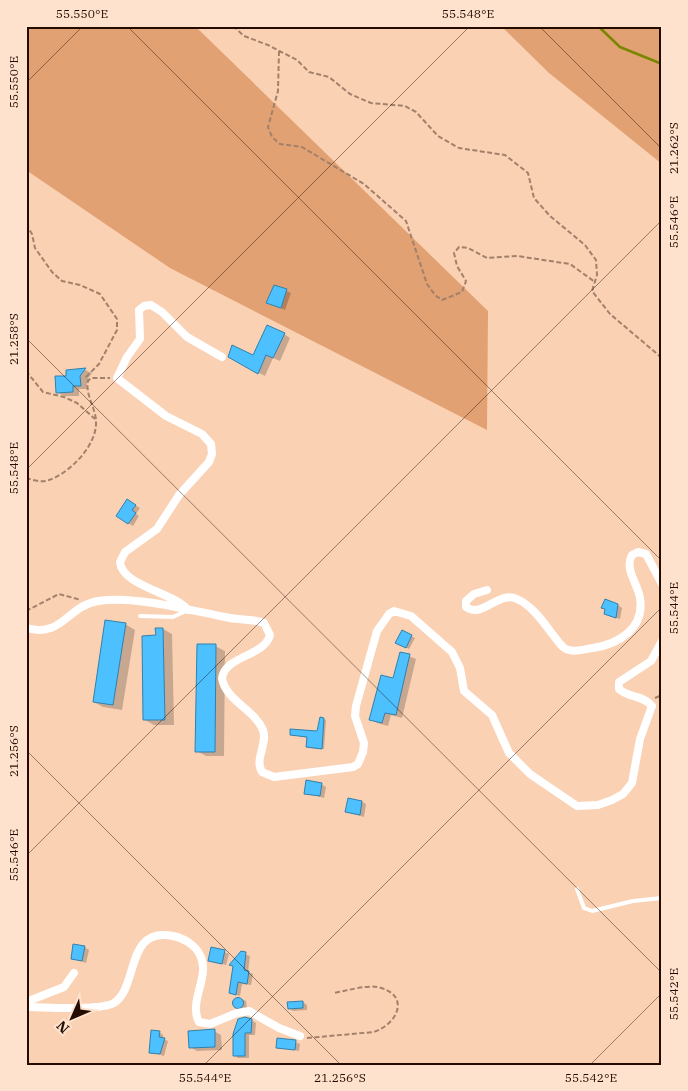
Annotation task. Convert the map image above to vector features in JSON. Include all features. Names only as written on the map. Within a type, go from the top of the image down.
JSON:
[{"type":"street","points":[[188,610],[178,600],[152,590],[128,576],[123,572],[120,562],[125,552],[157,529],[179,495],[209,462],[212,454],[211,444],[202,434],[166,416],[118,378],[127,357],[140,340],[138,318],[139,310],[144,306],[151,305],[162,312],[187,337],[222,357]]},
{"type":"street","points":[[487,590],[474,594],[466,601],[466,607],[474,611],[506,597],[517,599],[530,608],[563,647],[570,651],[610,645],[620,641],[632,627],[639,612],[641,600],[629,566],[632,554],[638,552],[646,554],[662,584]]},
{"type":"street","points":[[26,628],[38,631],[56,628],[74,611],[90,603],[122,600],[260,622],[269,631],[266,643],[228,666],[222,678],[225,687],[263,731],[264,738],[259,764],[262,772],[274,777],[353,767],[358,764],[364,752],[364,743],[355,713],[376,631],[389,614],[394,612],[404,613],[421,624],[452,652],[460,668],[464,691],[492,715],[509,753],[524,769],[577,806],[605,802],[623,794],[632,783],[640,739],[652,706],[644,699],[623,692],[620,689],[619,682],[651,660],[662,641]]},
{"type":"street","points":[[26,1007],[96,1007],[115,1002],[124,990],[138,951],[145,943],[165,934],[179,937],[188,942],[197,949],[202,958],[204,967],[196,1009],[199,1022],[210,1024],[237,1013],[249,1011],[278,1028],[300,1036]]},
{"type":"street","points":[[26,1002],[64,987],[74,973]]},
{"type":"lane","points":[[140,616],[173,617],[188,610]]},
{"type":"lane","points":[[577,888],[584,908],[592,910],[633,900],[662,898]]},
{"type":"path","points":[[233,26],[244,36],[297,60],[310,72],[329,77],[350,94],[370,103],[405,106],[416,112],[438,136],[459,148],[505,155],[528,173],[534,198],[585,245],[596,260],[597,275],[592,291],[610,314],[662,358]]},
{"type":"path","points":[[279,51],[278,91],[268,127],[272,136],[280,144],[302,147],[364,184],[406,221],[427,284],[435,295],[442,300],[462,292],[466,280],[457,266],[454,253],[459,247],[487,258],[518,256],[570,264],[595,282]]},
{"type":"path","points":[[26,224],[32,234],[35,248],[52,272],[62,281],[80,285],[100,294],[117,319],[117,330],[99,364],[86,377],[88,381],[88,394],[96,421],[95,432],[89,445],[59,475],[47,481],[26,478]]},
{"type":"path","points":[[26,371],[43,392],[64,397],[77,403],[96,421]]},
{"type":"path","points":[[88,381],[91,378],[118,378]]},
{"type":"path","points":[[26,611],[59,594],[68,595],[90,603]]},
{"type":"path","points":[[300,1036],[311,1038],[374,1032],[384,1029],[397,1016],[396,1001],[384,990],[376,987],[333,993]]},
{"type":"shaded area","points":[[26,26],[195,26],[488,311],[487,430],[170,268],[26,170]]},
{"type":"shaded area","points":[[501,26],[662,26],[662,164],[549,73]]},
{"type":"building","points":[[274,285],[287,289],[281,308],[266,303]]},
{"type":"building","points":[[267,325],[285,333],[273,358],[266,355],[258,374],[228,357],[232,345],[253,355]]},
{"type":"building","points":[[86,368],[80,376],[81,386],[73,386],[73,392],[56,393],[55,376],[66,376],[66,370]]},
{"type":"building","points":[[127,499],[136,505],[132,510],[136,513],[128,524],[116,516]]},
{"type":"building","points":[[605,599],[618,604],[616,618],[604,614],[605,609],[601,608]]},
{"type":"building","points":[[105,620],[126,623],[113,705],[93,702]]},
{"type":"building","points":[[155,628],[163,628],[165,720],[143,720],[142,636],[156,635]]},
{"type":"building","points":[[402,630],[412,635],[406,648],[395,643]]},
{"type":"building","points":[[197,644],[216,644],[215,752],[195,752]]},
{"type":"building","points":[[400,652],[410,654],[396,715],[385,713],[382,723],[369,720],[381,675],[393,678]]},
{"type":"building","points":[[320,717],[324,718],[322,749],[306,747],[307,737],[290,735],[290,729],[317,731]]},
{"type":"building","points":[[306,780],[322,783],[320,796],[304,794]]},
{"type":"building","points":[[348,798],[362,801],[360,815],[345,812]]},
{"type":"building","points":[[73,944],[85,946],[82,961],[71,959]]},
{"type":"building","points":[[211,947],[225,950],[222,964],[208,961]]},
{"type":"building","points":[[241,951],[246,952],[244,970],[249,971],[247,984],[238,982],[236,995],[229,993],[233,966],[229,965]]},
{"type":"building","points":[[236,998],[240,998],[243,1003],[242,1007],[236,1008],[233,1005],[233,1001]]},
{"type":"building","points":[[303,1001],[303,1008],[288,1009],[287,1002]]},
{"type":"building","points":[[245,1017],[252,1019],[251,1033],[245,1033],[245,1056],[233,1056],[233,1034],[238,1019]]},
{"type":"building","points":[[215,1029],[215,1047],[189,1048],[188,1031]]},
{"type":"building","points":[[151,1030],[160,1031],[159,1037],[165,1038],[160,1054],[149,1053]]},
{"type":"building","points":[[277,1038],[296,1040],[295,1050],[276,1048]]},
{"type":"waterway","points":[[598,26],[620,47],[662,64]]}]
